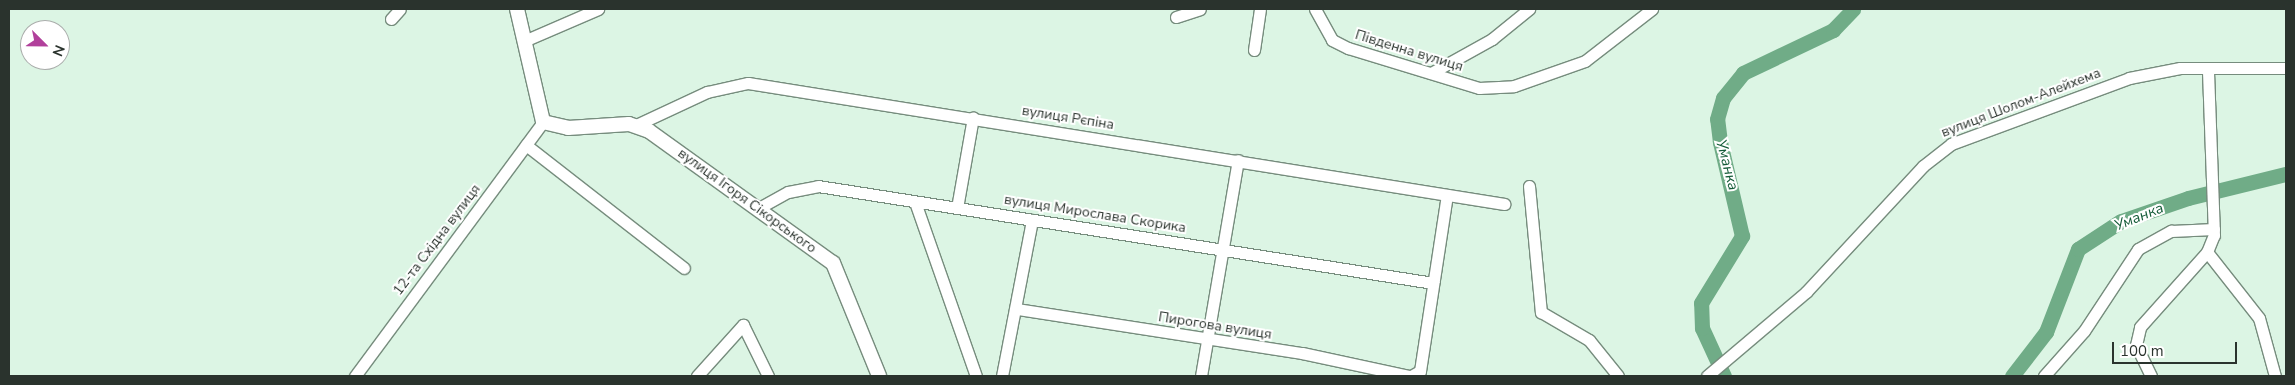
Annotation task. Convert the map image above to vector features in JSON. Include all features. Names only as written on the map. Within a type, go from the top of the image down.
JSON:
[{"type":"main road","points":[[517,9],[543,122]]},
{"type":"main road","name":"вулиця Ігоря Сікорського","points":[[543,122],[568,128],[634,126],[649,131],[833,263],[879,376]]},
{"type":"street","points":[[392,18],[400,9]]},
{"type":"street","points":[[524,41],[598,9]]},
{"type":"street","points":[[1176,17],[1200,9]]},
{"type":"street","points":[[1254,50],[1260,9]]},
{"type":"street","name":"Південна вулиця","points":[[1315,9],[1332,40],[1479,88],[1514,86],[1585,61],[1652,9]]},
{"type":"street","points":[[1431,73],[1492,39],[1529,9]]},
{"type":"street","points":[[2151,376],[2136,345],[2140,327],[2207,252],[2214,229],[2210,181],[2208,68]]},
{"type":"street","name":"вулиця Шолом-Алейхема","points":[[1707,376],[1737,353],[1854,244],[1934,154],[2129,78],[2208,68],[2286,68]]},
{"type":"street","name":"вулиця Рєпіна","points":[[634,126],[707,92],[748,83],[973,117],[1504,204]]},
{"type":"street","points":[[957,208],[973,117]]},
{"type":"street","name":"12-та Східна вулиця","points":[[355,376],[543,122]]},
{"type":"street","points":[[526,146],[684,268]]},
{"type":"street","points":[[1201,376],[1238,160]]},
{"type":"street","name":"вулиця Мирослава Скорика","points":[[757,209],[788,192],[818,186],[1433,283]]},
{"type":"street","points":[[1529,186],[1541,312],[1589,340],[1618,376]]},
{"type":"street","points":[[1412,376],[1433,283],[1446,195]]},
{"type":"street","points":[[915,202],[976,376]]},
{"type":"street","points":[[1002,376],[1032,220]]},
{"type":"street","points":[[2044,376],[2084,331],[2138,249],[2171,231],[2214,229]]},
{"type":"street","points":[[2207,252],[2259,318],[2275,376]]},
{"type":"street","name":"Пирогова вулиця","points":[[1016,309],[1302,353],[1412,376]]},
{"type":"street","points":[[697,376],[737,328],[748,327],[768,376]]},
{"type":"waterway","name":"Уманка","points":[[1724,376],[1702,328],[1701,303],[1742,236],[1720,142],[1717,119],[1723,98],[1743,73],[1833,30],[1853,9]]},
{"type":"waterway","name":"Уманка","points":[[2012,376],[2046,332],[2078,249],[2121,221],[2188,198],[2286,174]]}]
